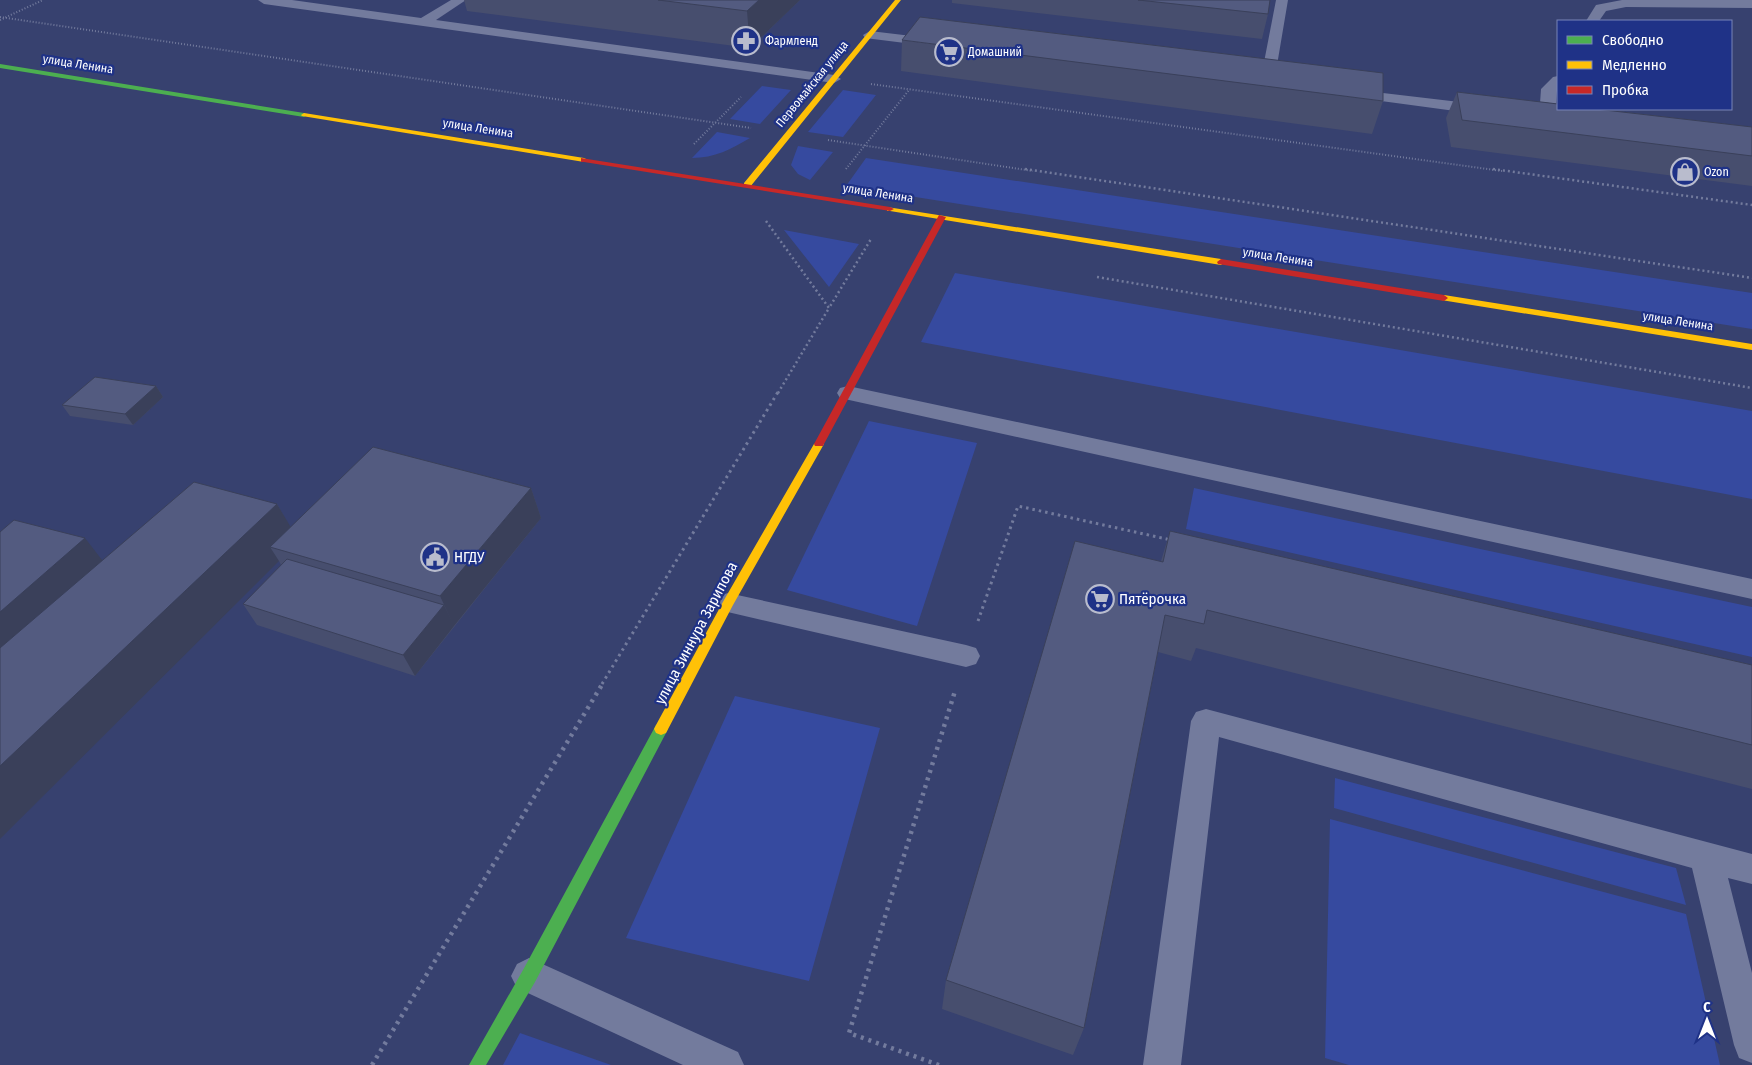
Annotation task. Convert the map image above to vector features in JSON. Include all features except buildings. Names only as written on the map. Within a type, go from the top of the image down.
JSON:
[{"type":"main road","name":"Первомайская улица","points":[[747,185],[898,0]]},
{"type":"main road","name":"улица Ленина","points":[[0,66],[1752,347]]},
{"type":"main road","name":"улица Зиннура Зарипова","points":[[478,1065],[529,976],[728,603],[848,393],[942,217]]},
{"type":"lane","points":[[264,0],[834,79]]},
{"type":"lane","points":[[422,22],[460,0]]},
{"type":"lane","points":[[1282,0],[1262,82],[1286,86]]},
{"type":"lane","points":[[1594,20],[1601,8],[1625,2],[1752,4]]},
{"type":"lane","points":[[870,35],[949,44]]},
{"type":"lane","points":[[1547,118],[1548,89],[1557,81]]},
{"type":"lane","points":[[1334,91],[1498,112]]},
{"type":"lane","points":[[1528,115],[1566,120]]},
{"type":"lane","points":[[848,393],[1752,589]]},
{"type":"lane","points":[[728,603],[966,656]]},
{"type":"lane","points":[[1162,1065],[1206,721],[1752,870]]},
{"type":"lane","points":[[1706,857],[1752,1045]]},
{"type":"lane","points":[[529,976],[725,1065]]},
{"type":"path","points":[[0,19],[6,18],[43,0]]},
{"type":"path","points":[[6,18],[751,128]]},
{"type":"path","points":[[691,147],[769,70]]},
{"type":"path","points":[[834,79],[1752,205]]},
{"type":"path","points":[[844,172],[909,89]]},
{"type":"path","points":[[825,139],[1752,278]]},
{"type":"path","points":[[766,220],[829,308]]},
{"type":"path","points":[[372,1065],[871,239],[925,248]]},
{"type":"path","points":[[1092,277],[1752,388]]},
{"type":"path","points":[[939,1065],[848,1032],[966,656],[1018,506],[1172,540]]},
{"type":"shaded area","points":[[762,86],[791,90],[760,124],[730,119]]},
{"type":"shaded area","points":[[843,90],[876,95],[843,137],[808,132]]},
{"type":"shaded area","points":[[717,132],[750,138],[715,155],[692,158]]},
{"type":"shaded area","points":[[798,146],[833,152],[810,180],[798,174],[791,165]]},
{"type":"shaded area","points":[[866,158],[1752,293],[1752,329],[846,186]]},
{"type":"shaded area","points":[[784,230],[859,244],[829,287]]},
{"type":"shaded area","points":[[955,273],[1752,411],[1752,499],[921,342]]},
{"type":"shaded area","points":[[869,421],[977,443],[917,626],[787,590]]},
{"type":"shaded area","points":[[1194,488],[1752,607],[1752,657],[1186,529]]},
{"type":"shaded area","points":[[735,696],[880,728],[809,981],[626,938]]},
{"type":"shaded area","points":[[1335,778],[1676,868],[1686,905],[1334,808]]},
{"type":"shaded area","points":[[1330,819],[1686,914],[1720,1065],[1349,1065],[1325,1058]]},
{"type":"shaded area","points":[[520,1033],[611,1065],[503,1065]]},
{"type":"traffic: fast","points":[[0,66],[304,115]]},
{"type":"traffic: fast","points":[[477,1065],[529,976],[661,729]]},
{"type":"traffic: slow","points":[[747,185],[898,0]]},
{"type":"traffic: slow","points":[[304,115],[584,160]]},
{"type":"traffic: slow","points":[[890,209],[1221,262]]},
{"type":"traffic: slow","points":[[1444,298],[1752,347]]},
{"type":"traffic: slow","points":[[661,729],[728,603],[819,444]]},
{"type":"traffic: jam","points":[[584,160],[890,209]]},
{"type":"traffic: jam","points":[[819,444],[942,217]]},
{"type":"traffic: jam","points":[[1221,262],[1444,298]]},
{"type":"place","name":"Фармленд","points":[[746,41]]},
{"type":"place","name":"Домашний","points":[[949,52]]},
{"type":"place","name":"Ozon","points":[[1685,172]]},
{"type":"place","name":"НГДУ","points":[[435,557]]},
{"type":"place","name":"Пятёрочка","points":[[1100,599]]}]
